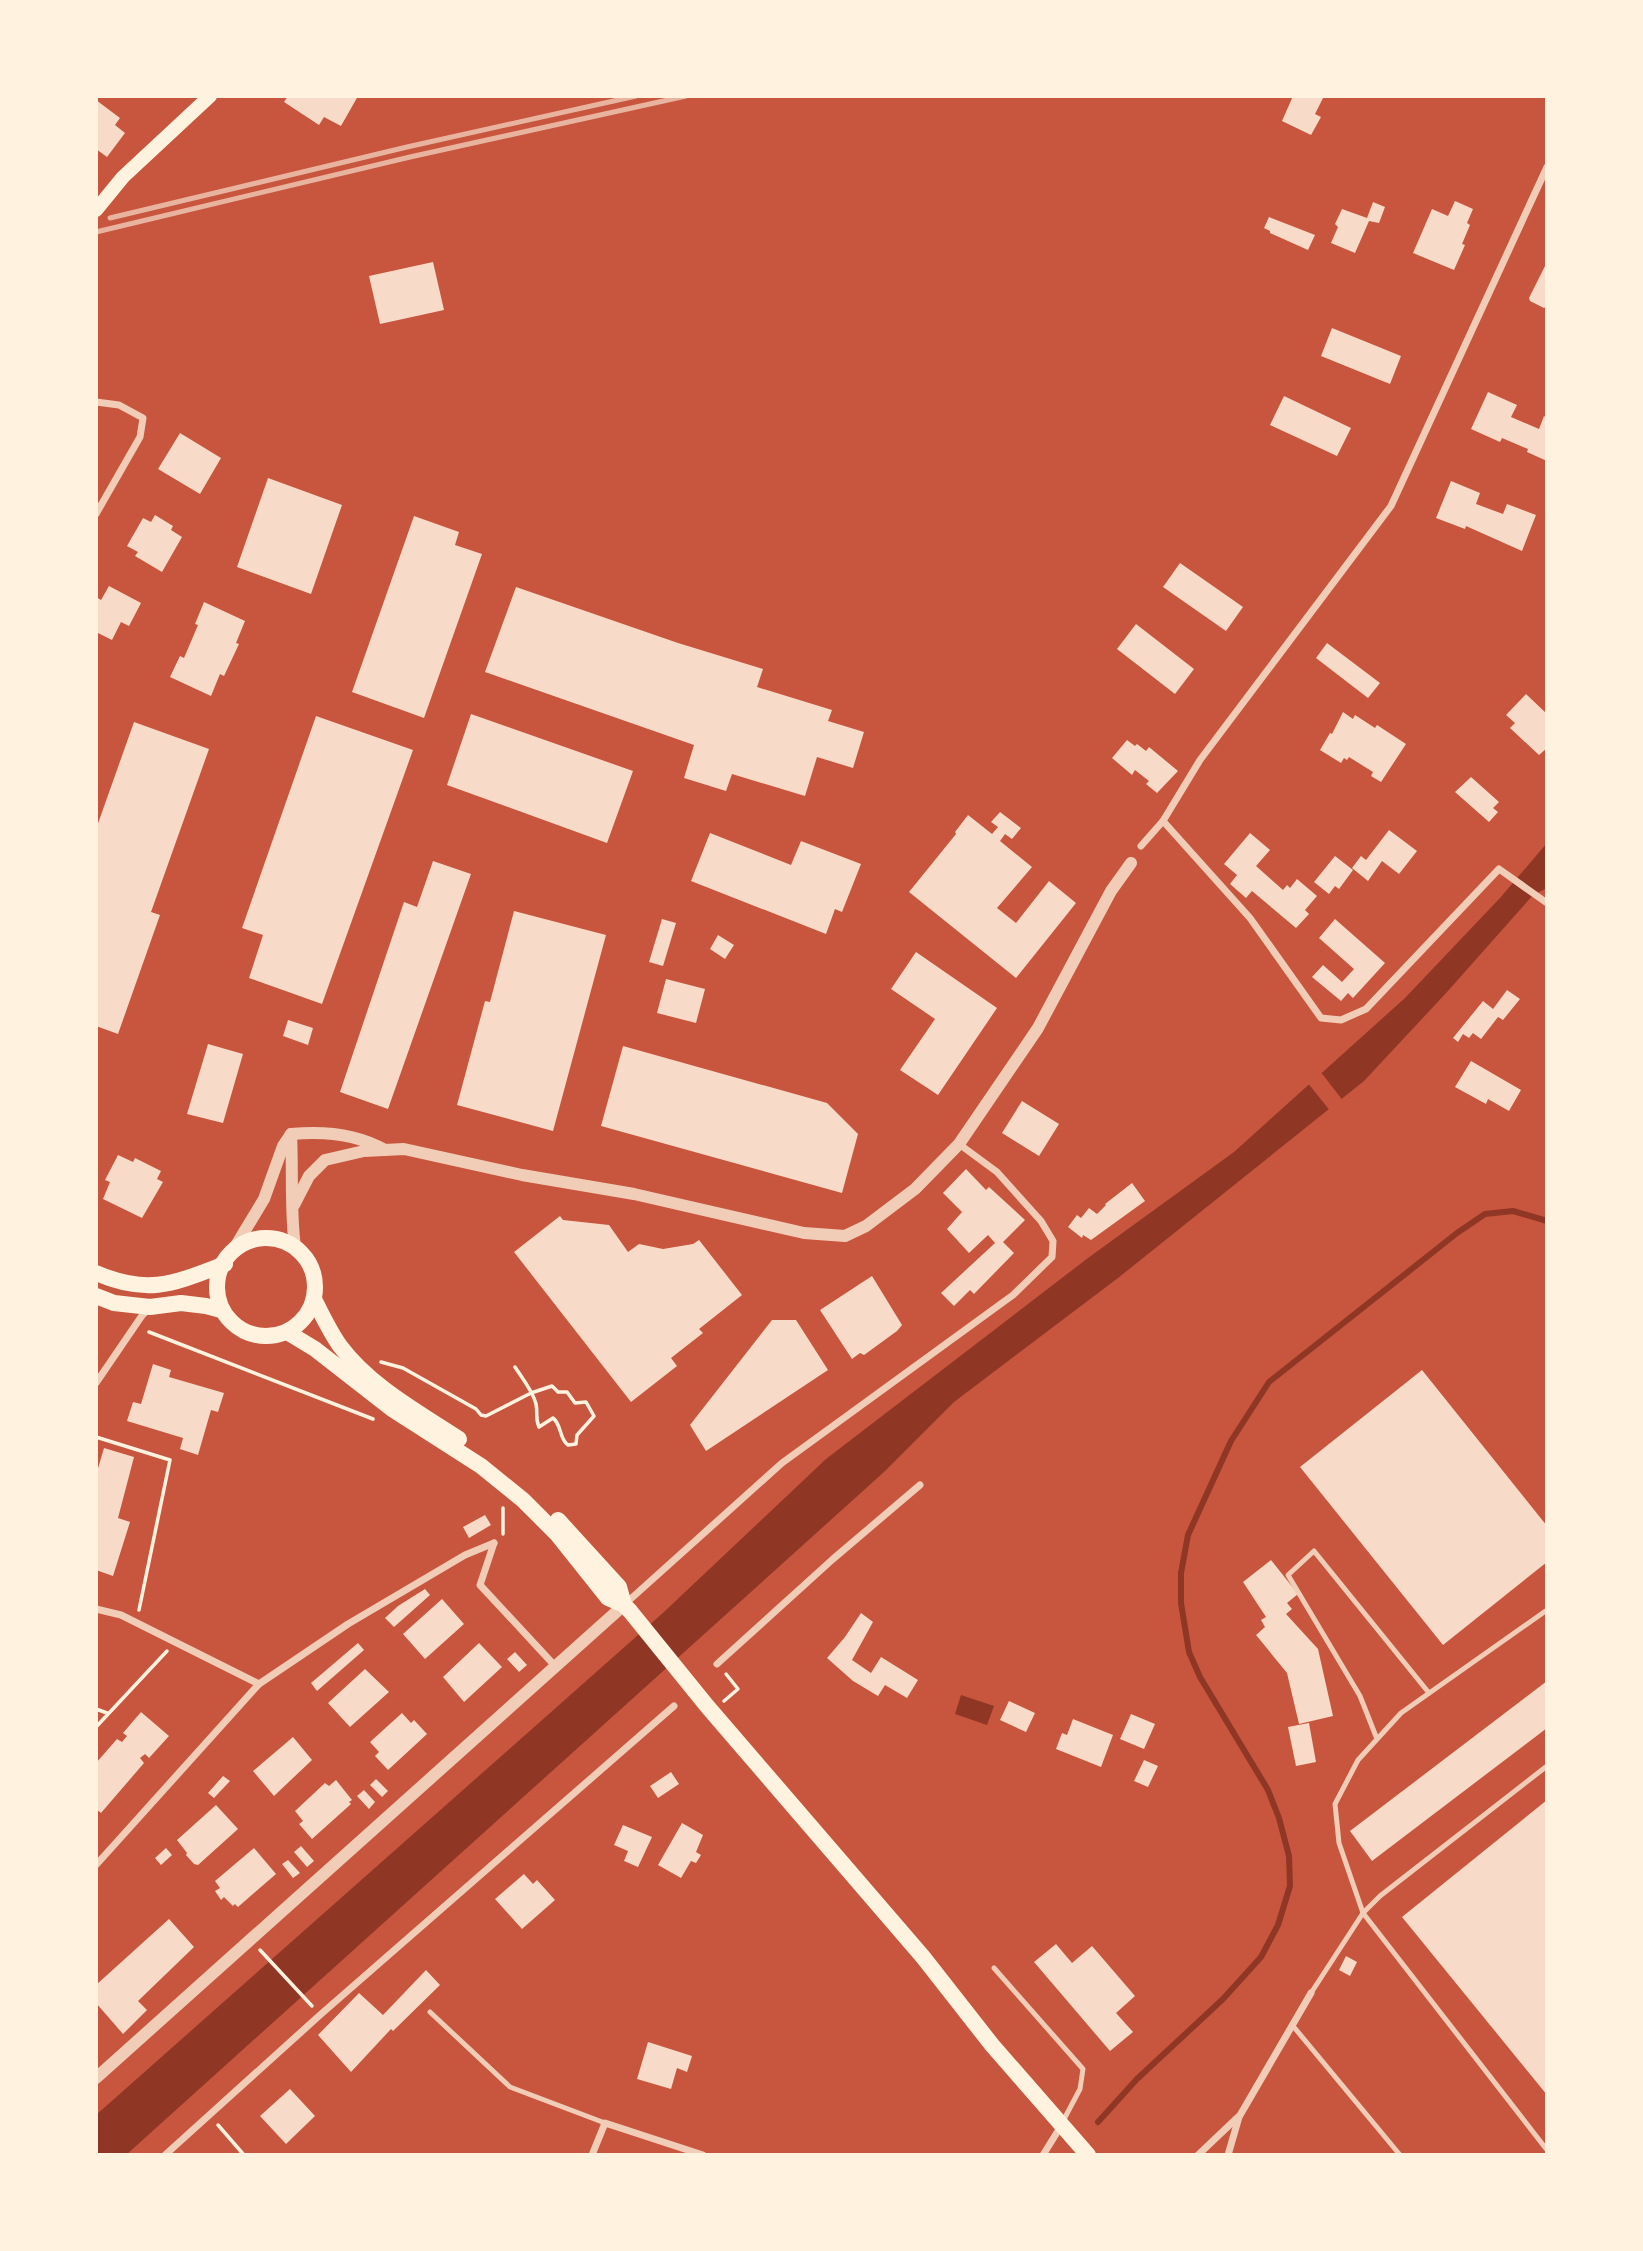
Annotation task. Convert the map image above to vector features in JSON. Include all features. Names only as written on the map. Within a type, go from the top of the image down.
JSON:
[{"type":"main road","points":[[96,210],[123,177],[210,96]]},
{"type":"main road","points":[[268,1238],[282,1240],[295,1247],[306,1257],[316,1284],[309,1312],[299,1324],[288,1332],[257,1336],[230,1322],[221,1310],[216,1281],[235,1247],[253,1239],[268,1238]]},
{"type":"main road","points":[[96,1273],[133,1285],[149,1286],[172,1284],[225,1264]]},
{"type":"main road","points":[[96,1296],[114,1303],[150,1307],[181,1303],[221,1310]]},
{"type":"main road","points":[[314,1299],[341,1347],[363,1371],[391,1394],[479,1452],[526,1489],[619,1587],[627,1608],[710,1709],[923,1957],[992,2045],[1088,2155]]},
{"type":"main road","points":[[288,1332],[315,1349],[392,1409],[492,1475],[523,1500],[557,1534],[608,1598],[627,1608]]},
{"type":"street","points":[[1141,846],[1163,821],[1200,760],[1391,506],[1547,167]]},
{"type":"street","points":[[96,402],[119,405],[143,418],[140,437],[96,514]]},
{"type":"street","points":[[1163,821],[1250,918],[1321,1018],[1341,1020],[1366,1009],[1499,869],[1547,903]]},
{"type":"street","points":[[295,1247],[291,1217],[294,1205],[309,1176],[325,1160],[364,1151],[404,1149],[522,1175],[634,1194],[804,1233],[845,1236],[866,1226],[915,1189],[959,1144],[1038,1028],[1111,891],[1131,863]]},
{"type":"street","points":[[235,1247],[264,1199],[283,1146],[291,1134],[308,1132],[368,1140],[385,1150]]},
{"type":"street","points":[[291,1134],[294,1205]]},
{"type":"street","points":[[96,2078],[556,1667],[627,1608],[782,1463],[1013,1294],[1052,1257],[1053,1241],[1041,1221],[997,1172],[959,1144]]},
{"type":"street","points":[[96,1383],[150,1307]]},
{"type":"street","points":[[717,1664],[920,1485]]},
{"type":"street","points":[[494,1543],[480,1585],[556,1667]]},
{"type":"street","points":[[96,1865],[259,1684],[348,1624],[465,1555],[494,1543]]},
{"type":"street","points":[[96,1609],[121,1615],[259,1684]]},
{"type":"street","points":[[165,2155],[320,2015],[674,1706]]},
{"type":"street","points":[[1228,2155],[1239,2117],[1311,1993]]},
{"type":"street","points":[[1198,2155],[1239,2117]]},
{"type":"street","points":[[592,2155],[606,2123],[703,2155]]},
{"type":"street","points":[[1043,2155],[1061,2126]]},
{"type":"lane","points":[[1377,1739],[1360,1696],[1288,1575],[1314,1551],[1429,1693]]},
{"type":"lane","points":[[1547,1610],[1401,1713],[1358,1760],[1335,1804],[1339,1843],[1363,1913],[1547,2150]]},
{"type":"lane","points":[[1311,1993],[1363,1913],[1380,1896],[1547,1766]]},
{"type":"lane","points":[[995,1968],[1083,2069],[1080,2089],[1061,2126]]},
{"type":"lane","points":[[430,2012],[510,2087],[606,2123]]},
{"type":"lane","points":[[1293,2026],[1401,2155]]},
{"type":"path","points":[[143,1330],[380,1422]]},
{"type":"path","points":[[373,1363],[382,1362],[403,1368],[486,1416],[531,1393],[552,1386],[558,1392],[567,1391],[575,1403],[586,1402],[594,1416],[577,1435],[576,1444],[564,1443],[557,1422],[553,1419],[539,1427],[535,1419],[536,1405],[531,1393],[516,1367]]},
{"type":"path","points":[[96,1437],[170,1460],[137,1623]]},
{"type":"path","points":[[494,1543],[504,1533],[503,1507]]},
{"type":"path","points":[[96,1727],[176,1642]]},
{"type":"path","points":[[710,1709],[738,1689],[717,1664]]},
{"type":"path","points":[[96,1709],[107,1713]]},
{"type":"path","points":[[252,1940],[320,2015]]},
{"type":"path","points":[[209,2115],[244,2155]]},
{"type":"shaded area","points":[[1547,843],[1547,888],[1533,895],[1364,1081],[1118,1278],[954,1402],[884,1472],[126,2155],[96,2155],[96,2115],[664,1612],[826,1459],[1088,1258],[1234,1152],[1405,998],[1500,898]]},
{"type":"shaded area","points":[[961,1695],[994,1706],[987,1725],[955,1714]]},
{"type":"pier","points":[[1320,1071],[1344,1102],[1331,1112],[1307,1082]]},
{"type":"building","points":[[288,96],[358,96],[341,126],[324,117],[319,125],[284,102]]},
{"type":"building","points":[[1293,96],[1324,96],[1315,114],[1321,117],[1311,135],[1282,121]]},
{"type":"building","points":[[96,100],[120,118],[115,125],[125,133],[107,157],[96,149]]},
{"type":"building","points":[[1455,201],[1473,209],[1462,244],[1465,245],[1454,270],[1413,253],[1432,209],[1448,216]]},
{"type":"building","points":[[1373,202],[1385,207],[1379,223],[1369,221],[1355,253],[1331,243],[1342,209],[1367,218]]},
{"type":"building","points":[[1269,217],[1315,235],[1308,250],[1264,228]]},
{"type":"building","points":[[433,262],[444,310],[380,324],[369,276]]},
{"type":"building","points":[[1547,262],[1547,306],[1544,308],[1529,298]]},
{"type":"building","points":[[1332,328],[1401,356],[1390,384],[1321,356]]},
{"type":"building","points":[[1488,392],[1517,405],[1511,417],[1539,429],[1544,416],[1547,418],[1547,461],[1502,438],[1500,442],[1471,429]]},
{"type":"building","points":[[1284,396],[1351,428],[1337,456],[1270,425]]},
{"type":"building","points":[[180,433],[221,458],[200,494],[158,469]]},
{"type":"building","points":[[268,478],[342,505],[311,594],[237,567]]},
{"type":"building","points":[[1451,481],[1480,493],[1476,504],[1503,514],[1507,504],[1536,515],[1522,551],[1466,526],[1465,529],[1436,518]]},
{"type":"building","points":[[155,515],[173,526],[171,530],[182,537],[162,572],[135,556],[138,552],[127,546],[143,518],[151,522]]},
{"type":"building","points":[[414,516],[459,532],[455,545],[482,554],[424,718],[352,692]]},
{"type":"building","points":[[1180,563],[1243,607],[1226,631],[1163,587]]},
{"type":"building","points":[[109,586],[141,603],[129,626],[121,622],[112,640],[96,632],[96,597],[101,600]]},
{"type":"building","points":[[516,587],[678,643],[763,669],[757,687],[832,710],[828,721],[864,732],[853,768],[817,757],[805,796],[732,774],[726,791],[684,778],[694,745],[485,672]]},
{"type":"building","points":[[204,602],[245,621],[236,643],[239,644],[224,676],[220,674],[211,696],[170,677],[180,656],[184,658]]},
{"type":"building","points":[[1136,624],[1194,669],[1175,694],[1117,649]]},
{"type":"building","points":[[1327,643],[1380,683],[1368,698],[1316,658]]},
{"type":"building","points":[[1526,694],[1547,714],[1547,748],[1539,755],[1510,728],[1515,723],[1506,715]]},
{"type":"building","points":[[1343,712],[1353,719],[1355,715],[1375,728],[1377,725],[1406,744],[1381,782],[1371,776],[1373,772],[1349,757],[1347,760],[1344,758],[1341,763],[1320,750]]},
{"type":"building","points":[[471,714],[633,771],[607,843],[447,785]]},
{"type":"building","points":[[316,716],[413,750],[322,1004],[249,978],[263,935],[242,928]]},
{"type":"building","points":[[134,722],[209,749],[151,912],[160,915],[118,1034],[96,1026],[96,829]]},
{"type":"building","points":[[1127,740],[1146,751],[1149,747],[1178,771],[1157,793],[1146,784],[1149,781],[1135,770],[1132,775],[1112,758]]},
{"type":"building","points":[[1471,777],[1499,802],[1493,808],[1498,812],[1489,822],[1455,792]]},
{"type":"building","points":[[1000,812],[1021,828],[1012,839],[1005,834],[1000,841],[1032,867],[997,908],[1016,923],[1049,881],[1076,903],[1016,978],[909,892],[968,815],[992,834],[998,827],[991,822]]},
{"type":"building","points":[[1389,830],[1417,851],[1399,874],[1382,861],[1368,881],[1352,868],[1361,856],[1366,860]]},
{"type":"building","points":[[710,833],[791,865],[801,841],[861,864],[842,912],[835,909],[826,934],[691,881]]},
{"type":"building","points":[[1250,833],[1270,850],[1256,866],[1283,890],[1287,885],[1290,888],[1297,879],[1317,896],[1305,910],[1309,914],[1296,928],[1252,891],[1246,898],[1230,884],[1237,875],[1224,864]]},
{"type":"building","points":[[1335,856],[1353,870],[1339,889],[1335,886],[1329,894],[1314,882]]},
{"type":"building","points":[[433,861],[471,874],[388,1109],[340,1092],[404,902],[417,907]]},
{"type":"building","points":[[514,911],[606,935],[553,1131],[457,1105],[485,1001],[490,1002]]},
{"type":"building","points":[[662,919],[676,923],[663,966],[649,962]]},
{"type":"building","points":[[1335,919],[1385,963],[1353,998],[1348,993],[1341,1001],[1312,977],[1323,965],[1342,982],[1354,969],[1319,938]]},
{"type":"building","points":[[718,935],[734,945],[725,959],[710,949]]},
{"type":"building","points":[[916,952],[997,1008],[938,1095],[900,1070],[935,1019],[891,989]]},
{"type":"building","points":[[666,979],[705,989],[696,1023],[657,1013]]},
{"type":"building","points":[[1507,990],[1520,999],[1503,1020],[1498,1017],[1481,1039],[1473,1033],[1469,1038],[1463,1034],[1458,1042],[1453,1038],[1483,1001],[1493,1009]]},
{"type":"building","points":[[288,1020],[313,1028],[308,1045],[283,1036]]},
{"type":"building","points":[[208,1044],[243,1054],[223,1123],[187,1114]]},
{"type":"building","points":[[623,1046],[827,1103],[858,1134],[842,1193],[601,1126]]},
{"type":"building","points":[[1471,1061],[1521,1090],[1509,1111],[1488,1099],[1486,1104],[1455,1087]]},
{"type":"building","points":[[1022,1101],[1059,1124],[1039,1156],[1002,1133]]},
{"type":"building","points":[[118,1155],[133,1162],[135,1158],[161,1171],[157,1179],[163,1182],[142,1218],[103,1199],[110,1182],[105,1180]]},
{"type":"building","points":[[966,1169],[986,1190],[989,1187],[1025,1220],[1003,1242],[1014,1253],[974,1294],[970,1290],[954,1306],[941,1293],[995,1243],[988,1235],[969,1253],[947,1229],[962,1212],[943,1193]]},
{"type":"building","points":[[1132,1183],[1145,1201],[1091,1240],[1083,1235],[1082,1238],[1068,1227],[1077,1215],[1081,1218],[1089,1208],[1097,1214],[1105,1204]]},
{"type":"building","points":[[560,1216],[563,1220],[609,1225],[628,1252],[639,1244],[663,1249],[693,1244],[699,1240],[742,1295],[699,1329],[703,1333],[671,1358],[677,1366],[631,1402],[514,1252]]},
{"type":"building","points":[[872,1276],[902,1325],[864,1355],[860,1353],[852,1359],[820,1310]]},
{"type":"building","points":[[772,1320],[796,1320],[828,1370],[706,1451],[690,1425]]},
{"type":"building","points":[[153,1364],[171,1370],[169,1377],[224,1393],[218,1412],[211,1410],[198,1455],[180,1449],[183,1438],[127,1421],[133,1402],[141,1404]]},
{"type":"building","points":[[1422,1370],[1547,1526],[1547,1562],[1443,1645],[1300,1467]]},
{"type":"building","points":[[104,1448],[134,1457],[118,1518],[130,1522],[113,1576],[96,1570],[96,1475]]},
{"type":"building","points":[[485,1515],[491,1525],[469,1538],[463,1527]]},
{"type":"building","points":[[1271,1560],[1298,1594],[1287,1603],[1292,1609],[1286,1614],[1318,1649],[1333,1716],[1299,1724],[1287,1673],[1256,1635],[1265,1627],[1261,1620],[1266,1617],[1243,1582]]},
{"type":"building","points":[[425,1589],[430,1595],[394,1627],[385,1618],[398,1606]]},
{"type":"building","points":[[442,1599],[464,1624],[425,1659],[403,1634]]},
{"type":"building","points":[[861,1613],[873,1622],[852,1660],[871,1673],[881,1657],[918,1680],[907,1698],[885,1685],[878,1696],[853,1681],[827,1658]]},
{"type":"building","points":[[358,1643],[364,1650],[317,1691],[311,1683]]},
{"type":"building","points":[[479,1643],[502,1667],[464,1702],[443,1677]]},
{"type":"building","points":[[515,1652],[527,1665],[519,1672],[507,1659]]},
{"type":"building","points":[[365,1669],[389,1692],[350,1727],[328,1703]]},
{"type":"building","points":[[1547,1681],[1547,1728],[1372,1861],[1350,1831]]},
{"type":"building","points":[[1009,1701],[1035,1713],[1026,1732],[1000,1720]]},
{"type":"building","points":[[141,1712],[169,1736],[149,1758],[145,1754],[140,1758],[144,1763],[101,1813],[96,1809],[96,1763],[117,1739],[122,1742],[127,1736],[123,1733]]},
{"type":"building","points":[[402,1713],[411,1723],[414,1720],[427,1734],[388,1770],[375,1756],[379,1752],[370,1742]]},
{"type":"building","points":[[1131,1714],[1155,1724],[1144,1749],[1120,1739]]},
{"type":"building","points":[[1073,1719],[1113,1735],[1101,1767],[1056,1749],[1062,1733],[1067,1735]]},
{"type":"building","points":[[1309,1723],[1316,1762],[1296,1766],[1288,1727]]},
{"type":"building","points":[[293,1737],[312,1760],[274,1796],[253,1771]]},
{"type":"building","points":[[1144,1760],[1158,1766],[1148,1787],[1134,1781]]},
{"type":"building","points":[[671,1772],[679,1784],[658,1798],[650,1786]]},
{"type":"building","points":[[223,1776],[230,1781],[214,1798],[208,1793]]},
{"type":"building","points":[[376,1779],[388,1791],[382,1797],[370,1785]]},
{"type":"building","points":[[336,1780],[352,1800],[349,1802],[351,1804],[312,1839],[299,1824],[303,1821],[295,1811],[325,1783],[329,1786]]},
{"type":"building","points":[[364,1790],[375,1802],[369,1809],[357,1796]]},
{"type":"building","points":[[1547,1800],[1547,2095],[1402,1917]]},
{"type":"building","points":[[216,1805],[238,1829],[198,1865],[194,1864],[177,1840]]},
{"type":"building","points":[[682,1823],[703,1835],[696,1852],[701,1855],[696,1863],[691,1861],[681,1878],[658,1865]]},
{"type":"building","points":[[623,1825],[652,1837],[638,1867],[624,1861],[628,1851],[614,1845]]},
{"type":"building","points":[[301,1846],[314,1861],[307,1867],[294,1852]]},
{"type":"building","points":[[166,1848],[172,1855],[161,1865],[155,1858]]},
{"type":"building","points":[[254,1848],[276,1874],[238,1907],[235,1904],[233,1906],[224,1897],[221,1900],[215,1891],[220,1888],[215,1881]]},
{"type":"building","points":[[288,1860],[300,1873],[293,1878],[282,1864]]},
{"type":"building","points":[[524,1874],[533,1884],[537,1880],[555,1900],[522,1929],[495,1899]]},
{"type":"building","points":[[169,1919],[194,1947],[138,2001],[147,2010],[123,2034],[96,2003],[96,1985]]},
{"type":"building","points":[[1056,1944],[1072,1963],[1092,1946],[1135,1996],[1116,2013],[1133,2032],[1110,2051],[1034,1962]]},
{"type":"building","points":[[1346,1956],[1357,1962],[1350,1976],[1339,1970]]},
{"type":"building","points":[[426,1970],[440,1985],[393,2031],[391,2029],[351,2072],[318,2035],[359,1993],[383,2015]]},
{"type":"building","points":[[648,2042],[692,2056],[687,2072],[677,2068],[671,2089],[637,2079]]},
{"type":"building","points":[[290,2089],[315,2116],[286,2144],[260,2116]]},
{"type":"waterway","points":[[1098,2122],[1137,2079],[1223,1999],[1261,1957],[1278,1925],[1290,1886],[1289,1856],[1279,1818],[1268,1790],[1200,1677],[1189,1652],[1181,1603],[1181,1573],[1188,1535],[1231,1441],[1269,1382],[1457,1233],[1485,1214],[1513,1211],[1547,1221]]},
{"type":"railway","points":[[110,218],[636,96]]},
{"type":"railway","points":[[96,232],[410,157],[686,96]]}]
